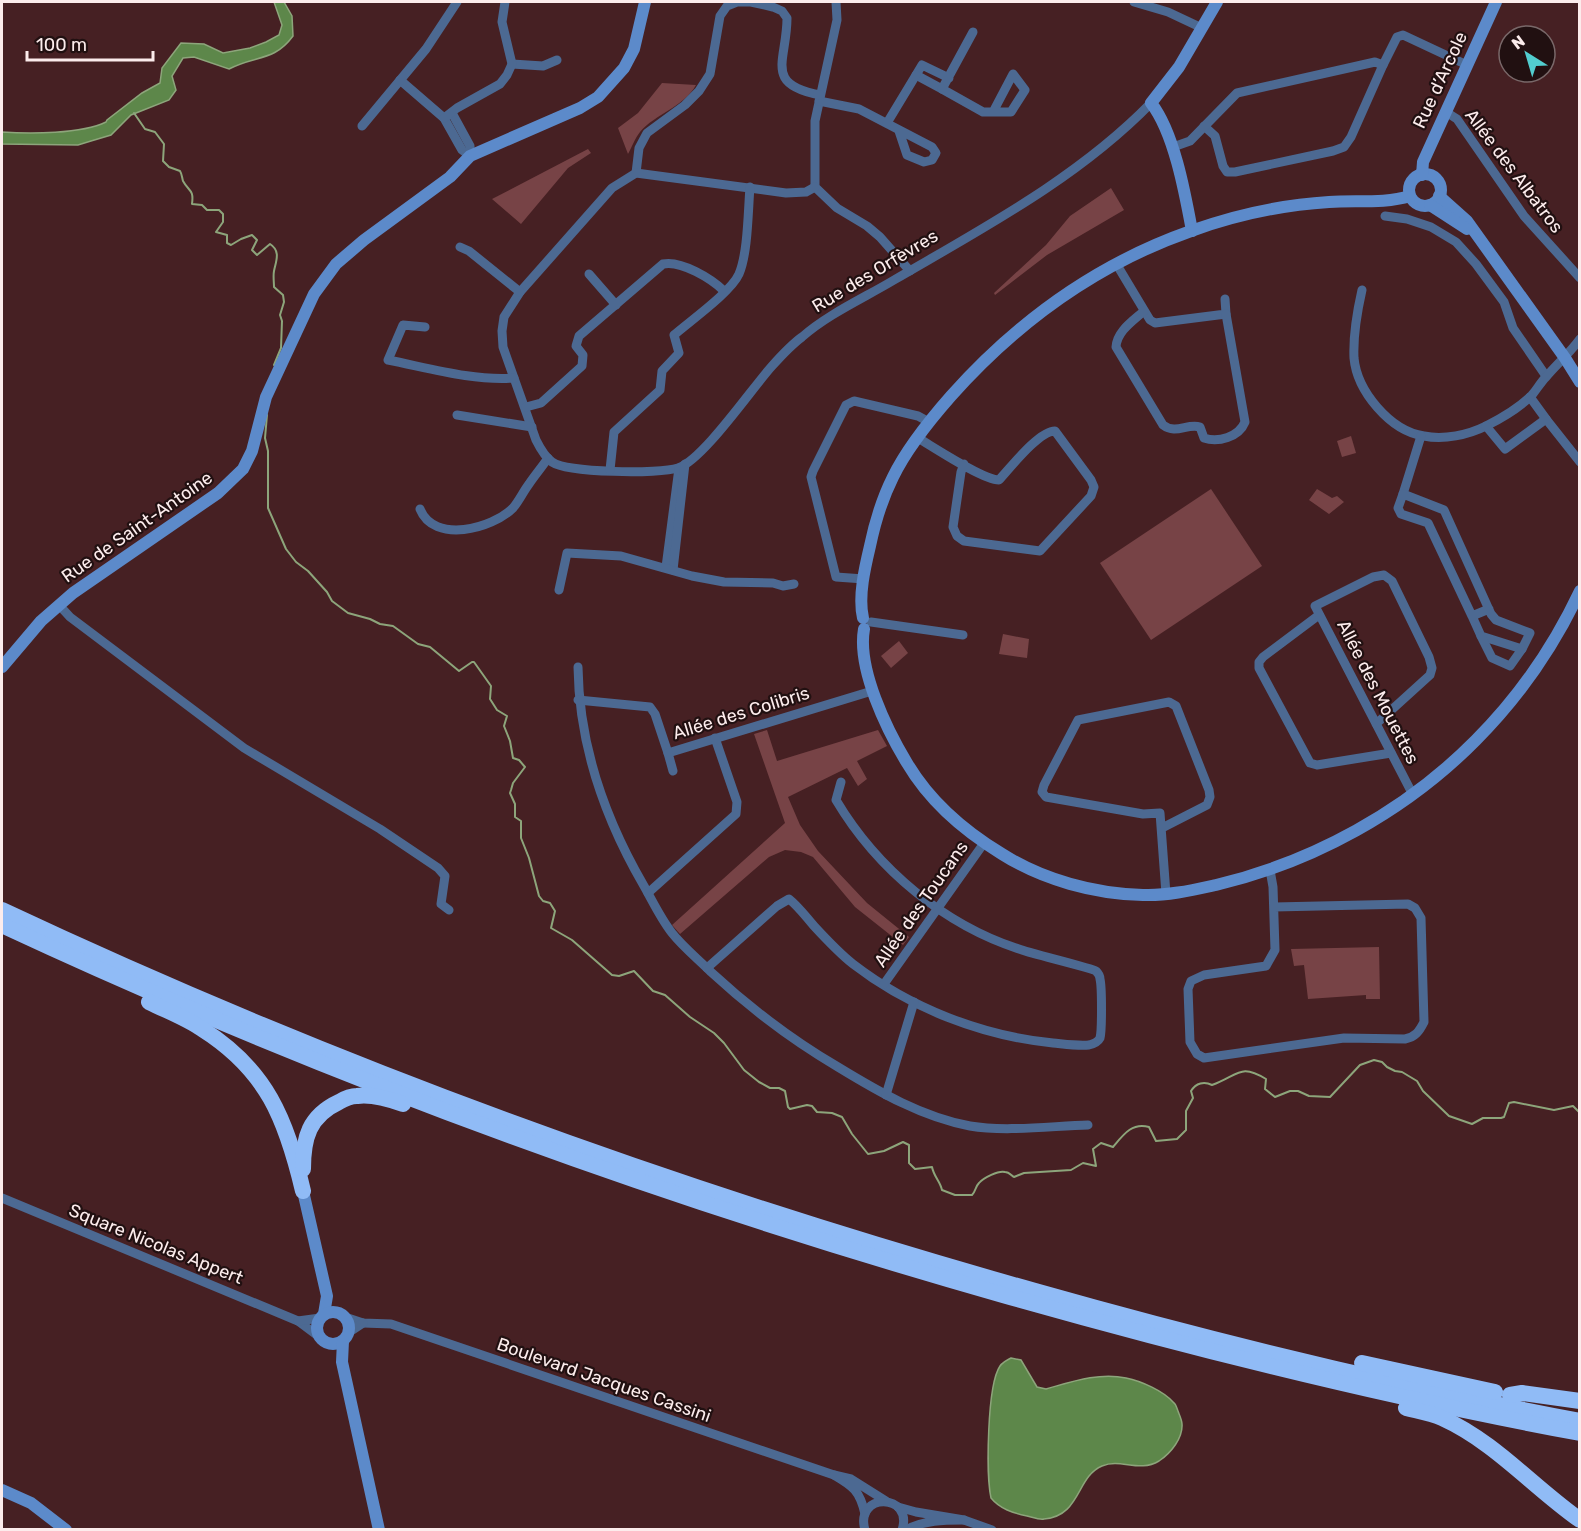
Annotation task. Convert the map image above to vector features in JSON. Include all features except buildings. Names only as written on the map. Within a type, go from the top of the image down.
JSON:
[{"type":"highway","points":[[2,910],[88,950],[256,1022],[428,1091],[577,1146],[764,1209],[1044,1294],[1200,1336],[1393,1382],[1580,1421]]},
{"type":"highway","points":[[2,925],[76,960],[301,1054],[479,1124],[673,1192],[846,1249],[1073,1315],[1310,1376],[1580,1433]]},
{"type":"highway","points":[[76,960],[86,971],[200,1027],[242,1060],[268,1092],[280,1114],[293,1147],[303,1191]]},
{"type":"highway","points":[[303,1191],[303,1150],[312,1125],[318,1115],[328,1107],[348,1098],[357,1095],[372,1096],[467,1126],[479,1124]]},
{"type":"highway","points":[[1200,1336],[1214,1332],[1580,1409]]},
{"type":"highway","points":[[1310,1376],[1321,1384],[1440,1417],[1464,1429],[1491,1446],[1580,1520]]},
{"type":"highway","points":[[1510,1395],[1522,1393],[1580,1401]]},
{"type":"street","points":[[362,126],[442,27],[457,2]]},
{"type":"street","points":[[448,116],[457,108],[500,84],[507,75],[512,63],[502,22],[505,2]]},
{"type":"street","name":"Rue de Saint-Antoine","points":[[2,667],[41,621],[59,605],[125,556],[181,520],[230,483],[243,469],[252,451],[266,397],[314,294],[327,275],[347,254],[450,177],[470,156],[580,108],[598,97],[624,68],[634,49],[645,2]]},
{"type":"street","points":[[636,173],[639,148],[647,133],[686,105],[710,74],[720,16],[728,6],[736,2],[751,2],[782,11],[787,18],[782,67],[785,81],[799,91],[859,109],[899,131]]},
{"type":"street","points":[[837,2],[837,20],[815,121],[815,187],[837,208],[867,226],[880,237],[909,271]]},
{"type":"street","points":[[1134,2],[1168,12],[1202,28]]},
{"type":"street","name":"Rue des Orfèvres","points":[[682,466],[710,442],[773,364],[802,336],[1008,213],[1068,174],[1105,146],[1151,103],[1179,67],[1217,2]]},
{"type":"street","name":"Rue d’Arcole","points":[[1422,175],[1423,162],[1496,2]]},
{"type":"street","points":[[942,89],[973,32]]},
{"type":"street","points":[[1204,126],[1215,136],[1223,166],[1227,172],[1333,151],[1344,147],[1351,137],[1397,37],[1403,35],[1467,65]]},
{"type":"street","points":[[512,63],[543,66],[557,60]]},
{"type":"street","points":[[1173,147],[1190,141],[1237,93],[1375,62],[1383,65]]},
{"type":"street","points":[[887,123],[922,65],[948,78]]},
{"type":"street","points":[[916,75],[983,112],[993,112]]},
{"type":"street","points":[[400,80],[448,116],[462,150],[470,156]]},
{"type":"street","points":[[1151,103],[1161,116],[1173,147],[1192,231]]},
{"type":"street","name":"Allée des Albatros","points":[[1446,112],[1457,119],[1524,216],[1580,278]]},
{"type":"street","points":[[670,569],[682,466],[657,471],[610,470],[566,467],[548,458],[536,440],[503,347],[504,317],[520,292],[612,188],[636,173],[786,193],[806,192],[815,187]]},
{"type":"street","points":[[1430,205],[1437,200],[1440,190],[1437,180],[1428,175],[1422,175],[1411,182],[1410,196],[1417,204],[1430,205],[1477,237]]},
{"type":"street","points":[[610,470],[614,432],[660,390],[662,371],[679,353],[674,335],[738,276],[743,259],[750,187]]},
{"type":"street","points":[[1410,196],[1287,207],[1256,212],[1192,231],[1117,265],[1070,292],[1018,329],[963,382],[929,422],[893,477],[883,500],[873,531],[864,579],[862,611],[866,623],[865,660],[872,690],[894,740],[914,775],[935,801],[984,843],[1023,866],[1064,882],[1129,894],[1166,894],[1213,886],[1270,870],[1364,826],[1412,793],[1466,750],[1497,718],[1533,672],[1561,628],[1580,591]]},
{"type":"street","points":[[1439,196],[1467,221],[1580,382]]},
{"type":"street","points":[[1382,200],[1384,218],[1407,219],[1431,227],[1456,242],[1476,264],[1504,302],[1513,328],[1546,376]]},
{"type":"street","points":[[460,247],[469,251],[520,292]]},
{"type":"street","points":[[526,407],[541,403],[582,366],[583,356],[576,346],[579,336],[663,264],[677,263],[716,282],[724,291]]},
{"type":"street","points":[[1117,265],[1144,311],[1155,323],[1226,314]]},
{"type":"street","points":[[589,274],[616,305]]},
{"type":"street","points":[[1362,290],[1355,332],[1354,360],[1360,383],[1370,400],[1385,416],[1401,427],[1421,436],[1438,437],[1463,434],[1486,426],[1530,397],[1580,339]]},
{"type":"street","points":[[1144,311],[1116,339],[1116,347],[1163,425],[1170,430],[1200,427],[1204,438],[1212,441],[1234,435],[1242,430],[1245,422],[1225,299]]},
{"type":"street","points":[[425,327],[403,326],[388,360],[462,374],[503,379],[514,378]]},
{"type":"street","points":[[1530,397],[1580,462]]},
{"type":"street","points":[[864,579],[836,577],[811,477],[813,471],[846,405],[854,400],[918,416],[929,422]]},
{"type":"street","points":[[457,415],[532,427]]},
{"type":"street","points":[[1486,426],[1505,449],[1546,419]]},
{"type":"street","points":[[918,438],[964,464],[992,480],[999,480],[1040,437],[1048,431],[1055,431],[1094,487],[1091,496],[1040,551],[964,541],[957,536],[953,527],[964,464]]},
{"type":"street","points":[[1403,494],[1444,510],[1496,620],[1530,633],[1510,666],[1492,658],[1428,523],[1401,514],[1398,508],[1421,436]]},
{"type":"street","points":[[420,509],[424,518],[441,528],[450,530],[463,531],[490,522],[513,508],[548,458]]},
{"type":"street","points":[[559,590],[567,553],[621,556],[698,578],[724,582],[772,583],[783,586],[794,584]]},
{"type":"street","points":[[1376,724],[1430,675],[1432,669],[1429,657],[1392,581],[1384,575],[1373,577],[1317,610],[1259,662],[1259,668],[1310,763],[1317,765],[1391,753]]},
{"type":"street","points":[[59,605],[70,617],[244,748],[380,829],[438,868],[445,876],[441,904],[449,910]]},
{"type":"street","points":[[1472,616],[1489,609]]},
{"type":"street","name":"Allée des Mouettes","points":[[1317,610],[1412,793]]},
{"type":"street","points":[[866,623],[963,635]]},
{"type":"street","points":[[1481,636],[1522,649]]},
{"type":"street","points":[[578,667],[578,700],[591,762],[616,836],[672,933],[742,1000],[815,1053],[906,1105],[970,1126],[994,1128],[1088,1125]]},
{"type":"street","name":"Allée des Colibris","points":[[578,700],[650,707],[655,714],[668,753],[872,690]]},
{"type":"street","points":[[1162,828],[1207,805],[1210,797],[1176,706],[1169,702],[1078,720],[1042,792],[1046,797],[1057,799],[1143,814],[1160,813],[1166,894]]},
{"type":"street","points":[[648,893],[736,814],[737,802],[715,738]]},
{"type":"street","points":[[668,753],[673,771]]},
{"type":"street","points":[[707,968],[777,906],[789,899],[853,964],[914,1002],[969,1025],[1021,1039],[1088,1045],[1096,1043],[1100,1037],[1100,977],[1097,972],[1091,968],[1008,946],[976,932],[938,908],[894,873],[848,819],[836,800],[841,782]]},
{"type":"street","name":"Allée des Toucans","points":[[884,984],[984,843]]},
{"type":"street","points":[[1270,870],[1275,950],[1266,966],[1204,975],[1191,981],[1188,989],[1190,1042],[1197,1054],[1204,1058],[1344,1038],[1405,1039],[1413,1037],[1420,1030],[1424,1022],[1421,918],[1415,908],[1407,904],[1274,907]]},
{"type":"street","points":[[886,1095],[914,1002]]},
{"type":"street","points":[[303,1191],[327,1296],[349,1326],[345,1337],[342,1362],[379,1530]]},
{"type":"street","name":"Square Nicolas Appert","points":[[2,1198],[298,1321],[323,1339]]},
{"type":"street","points":[[327,1296],[316,1329],[342,1362]]},
{"type":"street","points":[[298,1321],[330,1312],[341,1315]]},
{"type":"street","name":"Boulevard Jacques Cassini","points":[[341,1315],[363,1323],[391,1324],[851,1479],[898,1507]]},
{"type":"street","points":[[323,1339],[337,1344],[363,1323]]},
{"type":"street","name":"Boulevard Jacques Cassini","points":[[834,1475],[856,1490],[861,1499],[864,1521]]},
{"type":"street","points":[[2,1490],[31,1503],[66,1530]]},
{"type":"street","points":[[857,1530],[873,1504],[886,1501]]},
{"type":"street","points":[[898,1507],[904,1519],[904,1530],[917,1524],[936,1520],[964,1520]]},
{"type":"street","points":[[898,1507],[964,1520],[992,1530]]},
{"type":"shaded area","points":[[274,2],[284,2],[292,16],[293,36],[279,50],[229,69],[194,57],[183,58],[172,76],[176,90],[169,100],[131,115],[111,135],[78,145],[2,144],[2,132],[69,131],[106,122],[142,93],[160,83],[162,68],[181,43],[204,44],[223,53],[250,48],[266,42],[279,35],[282,25]]},
{"type":"shaded area","points":[[662,83],[696,85],[691,93],[677,105],[653,120],[640,132],[628,154],[618,128],[638,113]]},
{"type":"shaded area","points":[[588,149],[591,153],[568,168],[521,224],[492,199]]},
{"type":"shaded area","points":[[1111,188],[1124,210],[1047,255],[995,295],[994,293],[1046,245],[1070,216]]},
{"type":"shaded area","points":[[1351,436],[1356,453],[1342,457],[1337,441]]},
{"type":"shaded area","points":[[1211,489],[1262,566],[1151,640],[1100,563]]},
{"type":"shaded area","points":[[1317,489],[1332,498],[1337,496],[1344,502],[1329,514],[1309,500]]},
{"type":"shaded area","points":[[1003,634],[1029,639],[1027,658],[999,654]]},
{"type":"shaded area","points":[[899,641],[908,653],[891,668],[881,656]]},
{"type":"shaded area","points":[[767,730],[777,761],[878,730],[887,746],[857,761],[867,779],[858,786],[847,768],[788,797],[800,825],[818,851],[867,903],[909,937],[903,945],[855,907],[813,857],[801,852],[785,850],[769,857],[680,934],[672,925],[785,823],[754,734]]},
{"type":"shaded area","points":[[1379,947],[1380,999],[1366,999],[1366,995],[1308,999],[1304,965],[1294,966],[1291,949]]},
{"type":"shaded area","points":[[1011,1358],[1021,1360],[1037,1387],[1046,1389],[1106,1376],[1126,1378],[1152,1387],[1176,1405],[1182,1424],[1178,1440],[1168,1454],[1152,1464],[1102,1466],[1087,1478],[1072,1504],[1056,1516],[1040,1519],[1007,1510],[991,1498],[988,1451],[992,1391],[1001,1365]]},
{"type":"waterway","points":[[134,113],[145,129],[155,132],[164,144],[163,161],[169,167],[180,171],[183,181],[192,193],[192,204],[202,205],[207,210],[219,210],[223,214],[223,222],[216,232],[227,235],[227,243],[231,245],[252,235],[257,240],[252,250],[257,255],[270,244],[276,250],[274,287],[283,295],[284,302],[280,315],[282,321],[281,348],[274,365]]},
{"type":"waterway","points":[[267,415],[265,438],[268,451],[268,508],[286,549],[296,562],[308,571],[332,601],[348,613],[393,626],[418,644],[430,647],[459,671],[474,662],[491,686],[490,699],[497,710],[507,716],[504,726],[513,758],[519,760],[525,767],[513,783],[510,793],[515,804],[515,817],[521,821],[521,838],[539,896],[543,901],[550,903],[555,911],[551,928],[572,940],[612,975],[619,976],[634,971],[653,991],[665,995],[690,1017],[714,1033],[744,1070],[759,1082],[770,1088],[785,1091],[790,1109],[807,1105],[812,1106],[817,1112],[832,1113],[842,1117],[868,1154],[884,1151],[903,1142],[909,1145],[909,1163],[915,1169],[932,1167],[942,1190],[955,1195],[972,1195],[981,1181],[999,1172],[1008,1172],[1014,1177],[1024,1173],[1071,1170],[1083,1163],[1096,1166],[1093,1149],[1101,1143],[1113,1147],[1128,1131],[1138,1126],[1149,1127],[1156,1141],[1177,1139],[1186,1130],[1186,1111],[1193,1098],[1191,1091],[1200,1084],[1212,1085],[1245,1071],[1266,1079],[1265,1089],[1275,1097],[1290,1091],[1298,1091],[1309,1096],[1330,1097],[1360,1065],[1374,1060],[1417,1081],[1423,1091],[1449,1116],[1472,1124],[1483,1118],[1504,1117],[1509,1103],[1514,1102],[1554,1110],[1573,1106],[1580,1113]]}]
